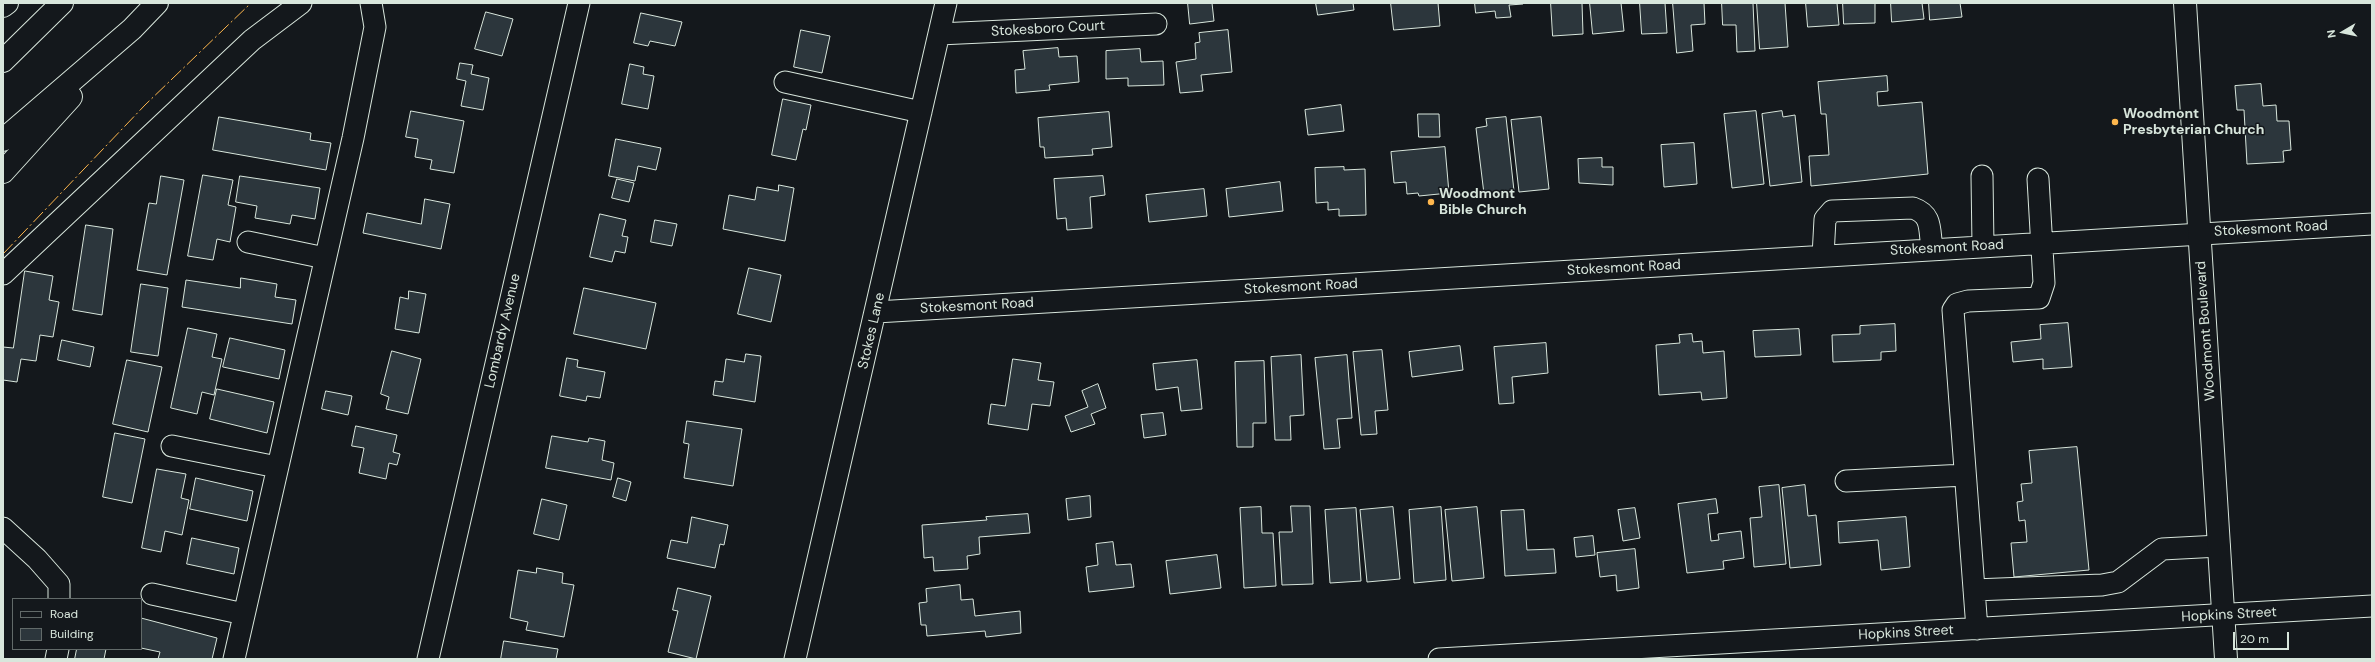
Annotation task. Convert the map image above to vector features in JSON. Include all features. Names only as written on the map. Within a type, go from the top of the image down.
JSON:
[{"type":"main road","points":[[3,6],[6,3]]},
{"type":"main road","points":[[3,61],[62,3]]},
{"type":"main road","points":[[3,172],[157,3]]},
{"type":"main road","name":"Woodmont Boulevard","points":[[2185,3],[2226,659]]},
{"type":"main road","points":[[3,140],[132,29]]},
{"type":"street","points":[[3,274],[252,40],[301,3]]},
{"type":"street","points":[[234,659],[326,258],[375,27],[371,3]]},
{"type":"street","name":"Lombardy Avenue","points":[[428,659],[579,3]]},
{"type":"street","name":"Stokes Lane","points":[[795,659],[946,3]]},
{"type":"street","name":"Stokesboro Court","points":[[939,34],[1156,24]]},
{"type":"street","points":[[785,82],[921,112]]},
{"type":"street","points":[[1982,176],[1983,246]]},
{"type":"street","points":[[1977,629],[1953,310],[1957,304],[1968,301],[2038,298],[2044,283],[2040,243],[2038,179]]},
{"type":"street","points":[[1823,256],[1825,219],[1832,212],[1913,208],[1924,212],[1927,217],[1932,249]]},
{"type":"street","name":"Stokesmont Road","points":[[876,312],[2372,224]]},
{"type":"street","points":[[248,242],[326,258]]},
{"type":"street","points":[[172,446],[278,467]]},
{"type":"street","points":[[1846,481],[1965,475]]},
{"type":"street","points":[[3,528],[37,559],[59,584],[59,598]]},
{"type":"street","points":[[1974,590],[2110,584],[2118,582],[2162,549],[2219,546]]},
{"type":"street","points":[[152,594],[244,614]]},
{"type":"street","name":"Hopkins Street","points":[[1439,659],[2372,606]]},
{"type":"building","points":[[1188,3],[1212,3],[1214,21],[1190,24]]},
{"type":"building","points":[[1316,3],[1353,3],[1354,10],[1318,15]]},
{"type":"building","points":[[1391,3],[1438,3],[1440,26],[1394,30]]},
{"type":"building","points":[[1475,3],[1523,4],[1509,5],[1511,17],[1496,18],[1495,11],[1476,13]]},
{"type":"building","points":[[1551,3],[1582,3],[1583,34],[1553,36]]},
{"type":"building","points":[[1590,3],[1621,3],[1624,31],[1593,34]]},
{"type":"building","points":[[1640,3],[1665,3],[1667,33],[1642,34]]},
{"type":"building","points":[[1673,3],[1704,3],[1705,24],[1691,25],[1693,51],[1677,53]]},
{"type":"building","points":[[1722,3],[1753,3],[1755,51],[1737,52],[1736,25],[1723,25]]},
{"type":"building","points":[[1757,3],[1785,3],[1788,47],[1760,49]]},
{"type":"building","points":[[1806,3],[1837,3],[1839,25],[1808,27]]},
{"type":"building","points":[[1843,3],[1875,3],[1875,23],[1844,24]]},
{"type":"building","points":[[1891,3],[1922,3],[1924,19],[1892,22]]},
{"type":"building","points":[[1929,3],[1960,3],[1962,17],[1930,20]]},
{"type":"building","points":[[486,12],[513,19],[502,56],[475,49]]},
{"type":"building","points":[[641,13],[682,22],[675,46],[650,41],[648,46],[634,43]]},
{"type":"building","points":[[801,30],[830,36],[822,73],[794,67]]},
{"type":"building","points":[[1228,30],[1232,72],[1201,75],[1203,91],[1180,93],[1176,62],[1196,59],[1195,43],[1200,42],[1199,33]]},
{"type":"building","points":[[1058,48],[1059,57],[1077,56],[1079,82],[1049,85],[1050,90],[1016,93],[1015,70],[1025,69],[1023,51]]},
{"type":"building","points":[[1140,49],[1141,62],[1163,61],[1164,85],[1128,86],[1128,78],[1106,79],[1106,51]]},
{"type":"building","points":[[460,63],[473,65],[471,74],[489,78],[483,110],[461,106],[466,81],[457,79]]},
{"type":"building","points":[[630,64],[644,67],[643,74],[654,76],[648,109],[622,104]]},
{"type":"building","points":[[1887,76],[1888,91],[1877,92],[1878,106],[1922,102],[1928,174],[1811,186],[1809,156],[1829,155],[1826,114],[1821,114],[1818,82]]},
{"type":"building","points":[[2261,84],[2263,106],[2276,105],[2277,121],[2289,121],[2291,150],[2283,151],[2284,162],[2247,164],[2244,110],[2237,110],[2235,86]]},
{"type":"building","points":[[783,99],[811,105],[806,130],[803,129],[796,160],[772,155]]},
{"type":"building","points":[[1341,105],[1344,131],[1308,135],[1305,110]]},
{"type":"building","points":[[411,111],[464,121],[454,173],[430,169],[432,160],[415,157],[418,139],[406,137]]},
{"type":"building","points":[[1756,111],[1764,184],[1732,188],[1724,114]]},
{"type":"building","points":[[1782,111],[1783,117],[1795,115],[1802,182],[1770,186],[1762,114]]},
{"type":"building","points":[[1109,112],[1112,147],[1092,149],[1093,155],[1045,158],[1044,147],[1040,147],[1038,118]]},
{"type":"building","points":[[1418,114],[1439,114],[1440,137],[1419,137]]},
{"type":"building","points":[[219,117],[311,133],[310,140],[331,143],[326,170],[213,150]]},
{"type":"building","points":[[1506,117],[1514,191],[1484,194],[1476,128],[1487,126],[1486,119]]},
{"type":"building","points":[[1541,117],[1549,189],[1519,192],[1511,120]]},
{"type":"building","points":[[616,139],[661,148],[656,170],[638,166],[635,181],[609,176]]},
{"type":"building","points":[[1694,143],[1697,184],[1664,187],[1661,145]]},
{"type":"building","points":[[1445,147],[1449,193],[1419,196],[1418,193],[1407,194],[1406,182],[1394,183],[1391,152]]},
{"type":"building","points":[[1602,158],[1602,167],[1613,167],[1613,185],[1579,183],[1578,159]]},
{"type":"building","points":[[1344,167],[1344,170],[1365,169],[1366,215],[1339,216],[1339,209],[1328,210],[1328,202],[1316,203],[1315,168]]},
{"type":"building","points":[[203,175],[233,180],[228,205],[236,207],[230,242],[217,239],[213,260],[188,256]]},
{"type":"building","points":[[161,176],[184,180],[167,275],[137,270],[149,203],[156,204]]},
{"type":"building","points":[[240,176],[320,188],[315,219],[292,215],[290,224],[255,218],[257,206],[236,202]]},
{"type":"building","points":[[1103,176],[1105,195],[1090,197],[1092,228],[1067,230],[1066,218],[1057,219],[1054,179]]},
{"type":"building","points":[[617,179],[634,183],[629,202],[612,198]]},
{"type":"building","points":[[1280,182],[1283,211],[1229,217],[1226,189]]},
{"type":"building","points":[[779,185],[794,188],[785,241],[723,229],[729,195],[755,200],[757,187],[778,191]]},
{"type":"building","points":[[1204,189],[1207,216],[1149,222],[1146,195]]},
{"type":"building","points":[[425,199],[450,204],[441,249],[363,233],[367,213],[421,224]]},
{"type":"building","points":[[600,214],[626,220],[622,236],[628,237],[625,253],[615,251],[612,262],[590,257]]},
{"type":"building","points":[[655,220],[677,224],[672,246],[651,242]]},
{"type":"building","points":[[86,225],[113,229],[102,315],[73,310]]},
{"type":"building","points":[[749,268],[781,275],[771,322],[738,314]]},
{"type":"building","points":[[25,271],[53,276],[49,300],[59,302],[53,337],[40,335],[36,361],[21,359],[17,382],[3,380],[3,347],[13,348]]},
{"type":"building","points":[[241,278],[277,284],[275,297],[296,300],[292,324],[182,307],[186,280],[240,288]]},
{"type":"building","points":[[141,284],[168,288],[158,356],[131,352]]},
{"type":"building","points":[[584,288],[656,303],[646,349],[574,334]]},
{"type":"building","points":[[409,291],[426,294],[419,333],[395,329],[400,297],[408,299]]},
{"type":"building","points":[[2068,323],[2072,367],[2043,369],[2043,359],[2013,362],[2011,342],[2041,339],[2040,325]]},
{"type":"building","points":[[1895,324],[1896,351],[1881,352],[1881,360],[1833,362],[1832,335],[1860,334],[1860,326]]},
{"type":"building","points":[[188,328],[217,334],[212,357],[222,359],[214,395],[202,392],[197,414],[171,408]]},
{"type":"building","points":[[1799,329],[1801,355],[1755,357],[1753,331]]},
{"type":"building","points":[[1692,334],[1693,342],[1702,341],[1703,353],[1724,351],[1727,398],[1702,400],[1701,392],[1659,395],[1656,345],[1680,343],[1679,335]]},
{"type":"building","points":[[230,338],[285,350],[279,379],[223,367]]},
{"type":"building","points":[[62,340],[94,347],[90,367],[58,360]]},
{"type":"building","points":[[1546,343],[1548,373],[1512,377],[1514,403],[1499,404],[1494,347]]},
{"type":"building","points":[[1460,346],[1463,370],[1412,377],[1409,352]]},
{"type":"building","points":[[1382,350],[1388,410],[1375,411],[1377,434],[1361,435],[1353,352]]},
{"type":"building","points":[[392,351],[421,359],[408,414],[386,409],[389,397],[381,394]]},
{"type":"building","points":[[746,354],[761,356],[755,402],[713,395],[715,381],[723,382],[726,359],[744,362]]},
{"type":"building","points":[[1301,355],[1304,415],[1290,416],[1291,440],[1275,440],[1271,357]]},
{"type":"building","points":[[1347,355],[1352,418],[1337,419],[1340,448],[1324,449],[1315,358]]},
{"type":"building","points":[[567,358],[578,360],[577,367],[605,372],[600,398],[587,396],[586,401],[560,396]]},
{"type":"building","points":[[1013,359],[1041,363],[1038,380],[1054,382],[1050,406],[1032,404],[1028,430],[988,424],[991,404],[1005,406]]},
{"type":"building","points":[[127,360],[162,367],[148,432],[113,424]]},
{"type":"building","points":[[1197,360],[1202,409],[1181,411],[1178,387],[1156,390],[1153,364]]},
{"type":"building","points":[[1264,361],[1266,423],[1253,423],[1253,447],[1237,447],[1235,362]]},
{"type":"building","points":[[1098,384],[1106,408],[1091,414],[1095,424],[1071,432],[1065,416],[1088,407],[1082,391]]},
{"type":"building","points":[[217,389],[274,402],[267,433],[210,419]]},
{"type":"building","points":[[326,391],[352,396],[348,415],[322,409]]},
{"type":"building","points":[[1163,413],[1166,435],[1144,438],[1141,415]]},
{"type":"building","points":[[687,421],[742,429],[733,486],[684,478],[689,444],[684,443]]},
{"type":"building","points":[[356,426],[397,435],[393,452],[400,454],[397,465],[389,463],[386,479],[359,473],[364,448],[352,446]]},
{"type":"building","points":[[115,433],[145,439],[132,503],[103,497]]},
{"type":"building","points":[[552,436],[588,442],[589,438],[605,441],[602,460],[614,463],[611,480],[546,468]]},
{"type":"building","points":[[2077,447],[2089,570],[2014,577],[2011,543],[2027,542],[2025,520],[2019,521],[2017,502],[2023,501],[2021,484],[2032,483],[2029,451]]},
{"type":"building","points":[[157,469],[186,474],[181,498],[189,500],[182,535],[165,531],[161,552],[142,548]]},
{"type":"building","points":[[196,478],[253,491],[247,521],[190,509]]},
{"type":"building","points":[[618,478],[631,482],[626,501],[613,497]]},
{"type":"building","points":[[1779,485],[1786,564],[1754,567],[1750,518],[1762,517],[1759,487]]},
{"type":"building","points":[[1805,485],[1808,516],[1816,515],[1821,565],[1790,568],[1782,488]]},
{"type":"building","points":[[1090,496],[1091,517],[1068,520],[1066,499]]},
{"type":"building","points":[[542,499],[567,505],[559,540],[534,534]]},
{"type":"building","points":[[1716,499],[1718,513],[1708,514],[1711,541],[1719,540],[1718,534],[1741,531],[1744,558],[1723,561],[1724,569],[1687,573],[1678,504]]},
{"type":"building","points":[[1291,506],[1310,506],[1313,584],[1282,585],[1279,532],[1292,532]]},
{"type":"building","points":[[1261,507],[1262,533],[1273,533],[1276,586],[1244,588],[1240,508]]},
{"type":"building","points":[[1393,507],[1400,579],[1367,582],[1360,510]]},
{"type":"building","points":[[1441,507],[1446,580],[1414,583],[1409,510]]},
{"type":"building","points":[[1477,507],[1484,578],[1452,581],[1445,510]]},
{"type":"building","points":[[1356,508],[1361,581],[1330,583],[1325,510]]},
{"type":"building","points":[[1635,508],[1640,538],[1623,541],[1618,510]]},
{"type":"building","points":[[1524,510],[1527,550],[1554,549],[1556,573],[1505,576],[1501,511]]},
{"type":"building","points":[[1028,514],[1030,533],[979,537],[980,554],[967,556],[968,569],[934,571],[933,557],[924,558],[922,525],[987,520],[986,517]]},
{"type":"building","points":[[692,517],[728,525],[724,545],[720,544],[715,568],[667,558],[671,540],[687,543]]},
{"type":"building","points":[[1906,517],[1910,567],[1881,570],[1878,540],[1839,543],[1838,522]]},
{"type":"building","points":[[1593,536],[1595,555],[1576,557],[1574,538]]},
{"type":"building","points":[[192,538],[239,548],[234,574],[187,564]]},
{"type":"building","points":[[1113,542],[1116,565],[1131,564],[1134,587],[1089,592],[1086,567],[1098,565],[1096,544]]},
{"type":"building","points":[[1635,549],[1639,588],[1617,591],[1616,575],[1600,577],[1597,553]]},
{"type":"building","points":[[1217,555],[1221,588],[1170,594],[1166,561]]},
{"type":"building","points":[[537,568],[563,573],[562,583],[574,585],[564,637],[526,630],[528,622],[510,618],[518,570],[536,573]]},
{"type":"building","points":[[960,585],[961,600],[973,599],[975,616],[1020,611],[1021,633],[986,637],[985,631],[927,636],[926,625],[921,625],[919,603],[927,602],[926,589]]},
{"type":"building","points":[[678,588],[711,596],[696,659],[668,652],[678,611],[673,610]]},
{"type":"building","points":[[142,618],[217,638],[212,659],[158,659],[160,652],[142,648]]},
{"type":"building","points":[[504,641],[558,649],[556,659],[501,659]]},
{"type":"building","points":[[77,650],[106,650],[104,659],[75,659]]},
{"type":"power","points":[[3,254],[145,105],[251,3]]},
{"type":"place","name":"Woodmont Presbyterian Church","points":[[2115,122]]},
{"type":"place","name":"Woodmont Bible Church","points":[[1431,202]]}]
